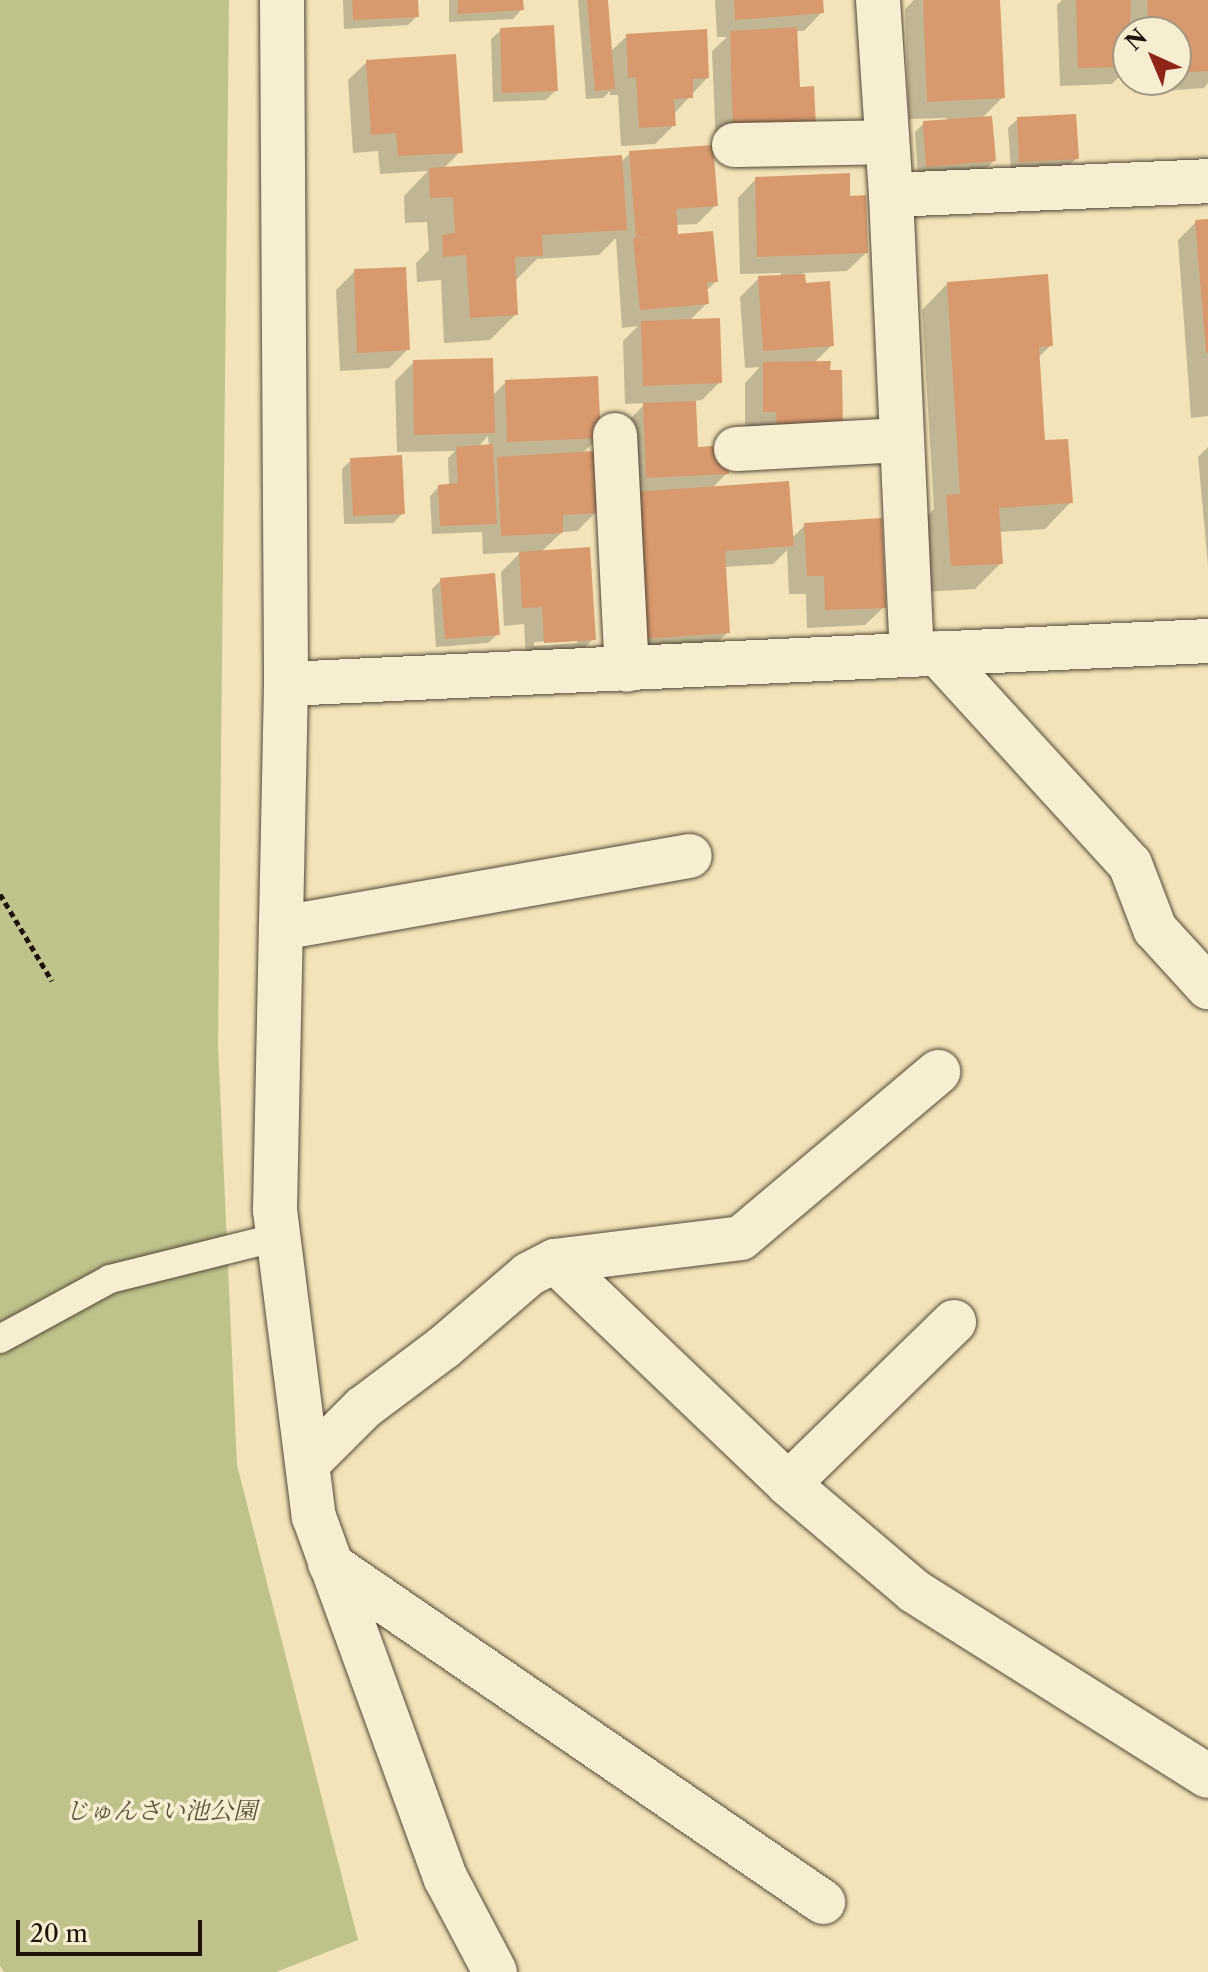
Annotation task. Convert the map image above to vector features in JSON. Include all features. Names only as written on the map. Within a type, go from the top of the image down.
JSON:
[{"type":"street","points":[[282,0],[286,684],[275,1210],[314,1517],[446,1879],[495,1972]]},
{"type":"street","points":[[878,0],[902,440],[924,653],[1130,864],[1155,929],[1208,987]]},
{"type":"street","points":[[734,145],[887,142]]},
{"type":"street","points":[[891,195],[1208,181]]},
{"type":"street","points":[[615,435],[627,670]]},
{"type":"street","points":[[736,449],[902,440]]},
{"type":"street","points":[[286,684],[1208,641]]},
{"type":"street","points":[[281,928],[690,856]]},
{"type":"street","points":[[308,1463],[363,1408],[443,1348],[529,1274],[555,1261],[741,1238],[938,1072]]},
{"type":"street","points":[[555,1261],[788,1484],[914,1591],[1208,1776]]},
{"type":"street","points":[[788,1484],[954,1322]]},
{"type":"street","points":[[330,1564],[823,1902]]},
{"type":"lane","points":[[0,1339],[110,1279],[279,1237]]},
{"type":"path","points":[[0,894],[52,981]]},
{"type":"green space","name":"じゅんさい池公園","points":[[0,0],[229,0],[218,1045],[237,1465],[358,1940],[276,1972],[4,1972],[0,1966]]},
{"type":"building","points":[[352,0],[418,0],[419,17],[353,20]]},
{"type":"building","points":[[458,0],[523,0],[524,10],[458,14]]},
{"type":"building","points":[[587,0],[608,0],[615,89],[595,91]]},
{"type":"building","points":[[734,0],[823,0],[824,13],[735,20]]},
{"type":"building","points":[[923,0],[1000,0],[1005,98],[927,102]]},
{"type":"building","points":[[1076,0],[1131,0],[1130,16],[1112,16],[1112,67],[1078,68]]},
{"type":"building","points":[[1147,0],[1208,0],[1208,71],[1192,72],[1192,16],[1148,16]]},
{"type":"building","points":[[554,25],[558,91],[502,93],[500,28]]},
{"type":"building","points":[[797,27],[800,87],[814,86],[816,127],[733,131],[730,31]]},
{"type":"building","points":[[707,29],[709,78],[693,79],[693,98],[674,99],[676,126],[639,128],[636,77],[628,78],[626,34]]},
{"type":"building","points":[[456,54],[463,153],[398,156],[396,133],[371,135],[366,60]]},
{"type":"building","points":[[1076,114],[1079,159],[1019,162],[1017,117]]},
{"type":"building","points":[[992,116],[996,161],[926,167],[923,121]]},
{"type":"building","points":[[713,145],[718,206],[676,209],[678,234],[713,231],[718,282],[707,282],[709,304],[640,310],[633,238],[648,237],[636,237],[629,151]]},
{"type":"building","points":[[622,155],[627,230],[542,235],[543,256],[515,257],[518,315],[470,318],[466,255],[443,257],[442,235],[455,233],[453,197],[430,198],[429,168]]},
{"type":"building","points":[[850,173],[850,196],[866,195],[868,253],[757,257],[755,177]]},
{"type":"building","points":[[1208,219],[1208,353],[1206,353],[1195,220]]},
{"type":"building","points":[[406,267],[410,350],[357,353],[354,269]]},
{"type":"building","points":[[805,274],[806,283],[830,281],[834,346],[763,351],[758,276]]},
{"type":"building","points":[[1048,274],[1053,346],[1039,347],[1045,440],[1068,439],[1073,503],[999,508],[1003,564],[951,566],[946,495],[960,494],[947,282]]},
{"type":"building","points":[[720,318],[722,383],[643,386],[641,321]]},
{"type":"building","points":[[493,358],[495,433],[414,435],[413,360]]},
{"type":"building","points":[[831,361],[830,370],[842,370],[843,431],[777,432],[776,412],[763,412],[763,362]]},
{"type":"building","points":[[598,376],[601,438],[507,442],[505,380]]},
{"type":"building","points":[[696,401],[698,447],[727,445],[729,474],[646,478],[643,403]]},
{"type":"building","points":[[493,444],[497,524],[440,526],[438,485],[458,483],[456,447]]},
{"type":"building","points":[[594,451],[597,513],[563,515],[563,533],[501,536],[497,457]]},
{"type":"building","points":[[402,455],[405,514],[353,516],[350,458]]},
{"type":"building","points":[[789,481],[794,546],[725,551],[730,633],[644,639],[634,492]]},
{"type":"building","points":[[882,518],[886,608],[825,610],[824,576],[807,576],[804,523]]},
{"type":"building","points":[[590,547],[596,640],[544,643],[542,607],[522,608],[519,552]]},
{"type":"building","points":[[495,573],[500,635],[445,639],[440,578]]}]
